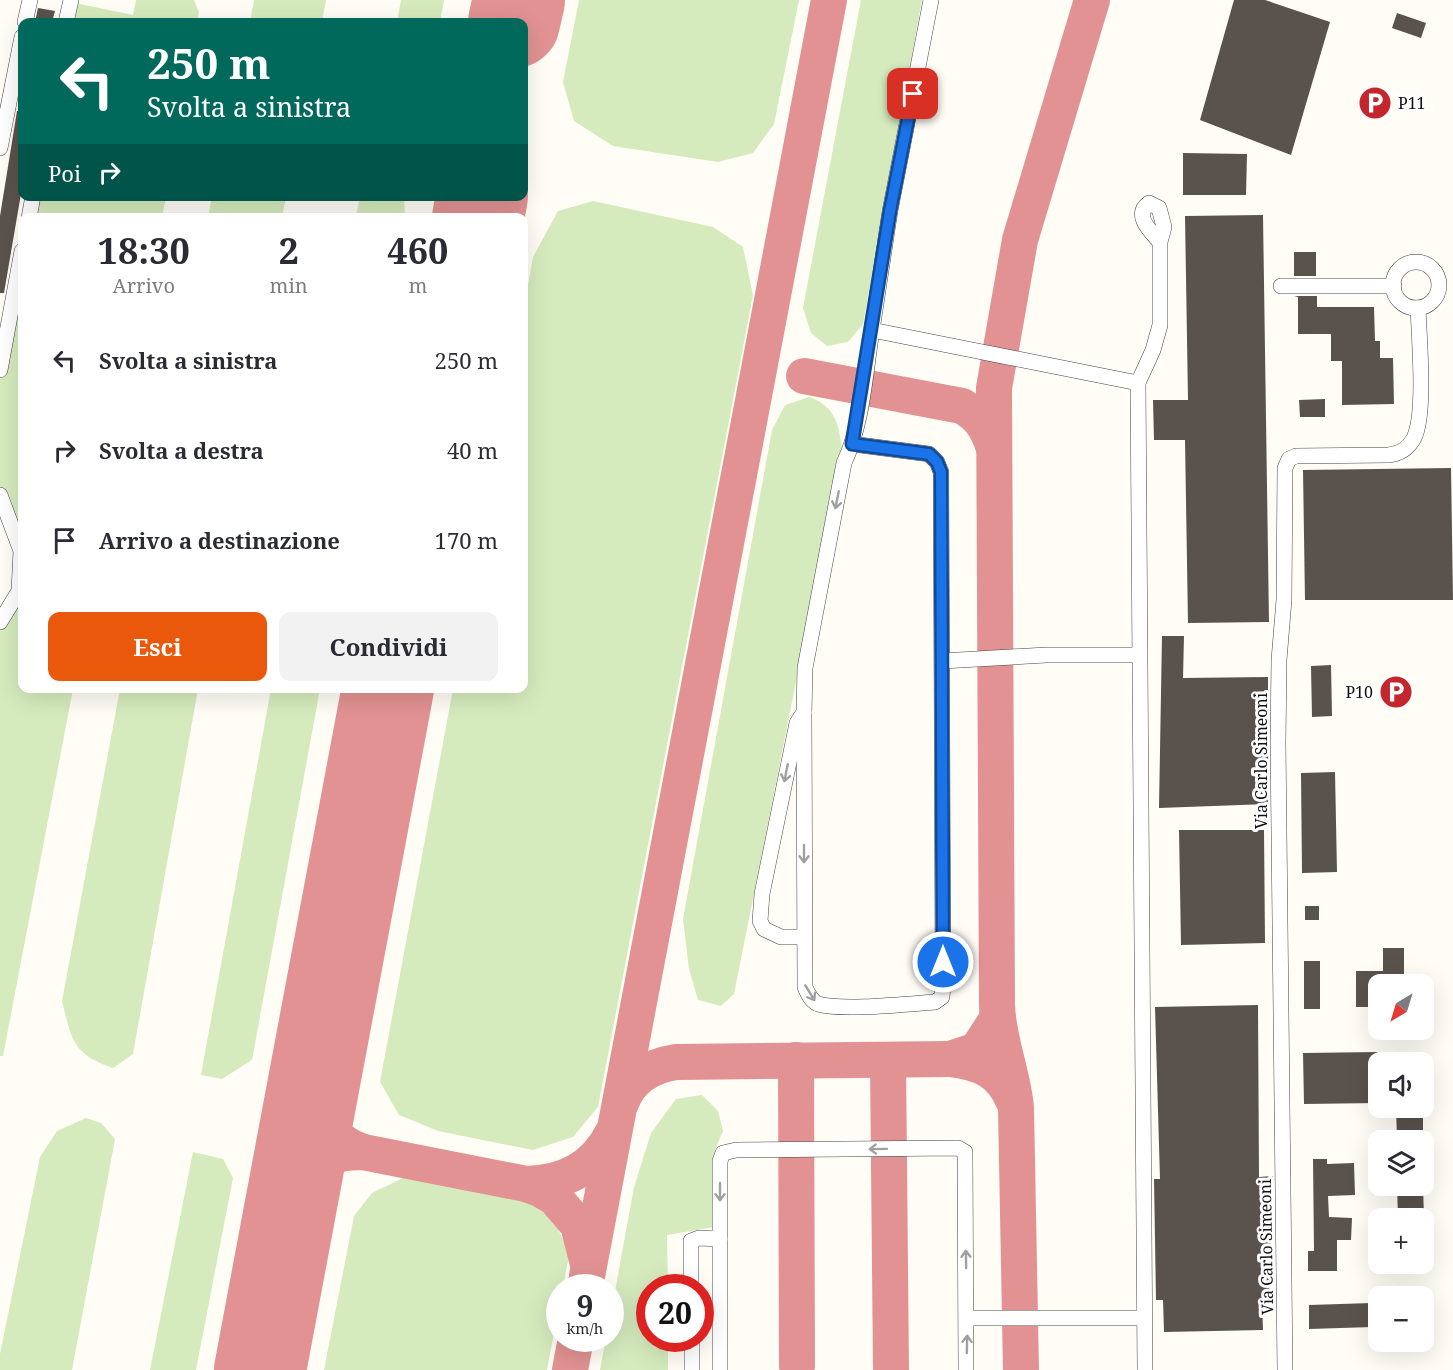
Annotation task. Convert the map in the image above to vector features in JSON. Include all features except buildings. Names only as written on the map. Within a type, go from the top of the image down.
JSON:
[{"type":"lane","points":[[26,18],[30,0]]},
{"type":"lane","points":[[67,18],[71,0]]},
{"type":"lane","points":[[852,444],[929,454],[937,462],[941,472],[942,997],[935,1002],[836,1006],[816,1004],[809,997],[805,987],[804,937],[805,668],[843,463],[852,444],[890,211],[931,0]]},
{"type":"lane","points":[[0,148],[4,106],[18,52]]},
{"type":"lane","points":[[1145,1370],[1138,383],[1153,350],[1160,325],[1160,242]]},
{"type":"lane","points":[[1409,264],[1424,264],[1430,267],[1438,280],[1437,296],[1432,302],[1418,308],[1404,304],[1395,293],[1394,286],[1397,272],[1409,264]]},
{"type":"lane","points":[[0,370],[18,272]]},
{"type":"lane","points":[[1281,286],[1394,286]]},
{"type":"lane","name":"Via Carlo Simeoni","points":[[1285,1370],[1278,732],[1279,660],[1284,600],[1285,468],[1289,459],[1296,456],[1388,455],[1400,453],[1410,445],[1419,418],[1418,308]]},
{"type":"lane","points":[[872,330],[1138,383]]},
{"type":"lane","points":[[0,495],[18,543]]},
{"type":"lane","points":[[0,622],[18,593]]},
{"type":"lane","points":[[942,661],[1046,655],[1139,655]]},
{"type":"lane","points":[[804,712],[797,723],[787,770],[762,894],[760,921],[764,929],[775,934],[804,937]]},
{"type":"lane","points":[[720,1370],[720,1161],[723,1153],[736,1150],[958,1148],[965,1152],[966,1370]]},
{"type":"lane","points":[[691,1274],[691,1241],[699,1238],[720,1239]]},
{"type":"lane","points":[[967,1318],[1144,1318]]},
{"type":"lane","points":[[692,1352],[692,1370]]},
{"type":"green space","points":[[136,0],[194,0],[199,12],[198,18],[67,18],[70,2],[133,15]]},
{"type":"green space","points":[[254,0],[326,0],[323,18],[251,18]]},
{"type":"green space","points":[[401,0],[444,0],[441,18],[398,18]]},
{"type":"green space","points":[[579,0],[799,0],[774,124],[753,153],[718,162],[613,146],[574,121],[563,82]]},
{"type":"green space","points":[[861,0],[922,0],[863,324],[848,342],[827,346],[811,333],[803,308]]},
{"type":"green space","points":[[32,201],[165,201],[163,213],[30,213]]},
{"type":"green space","points":[[211,201],[285,201],[283,213],[209,213]]},
{"type":"green space","points":[[359,201],[404,201],[405,213],[357,213]]},
{"type":"green space","points":[[593,201],[713,227],[743,247],[753,295],[598,1107],[573,1137],[533,1150],[438,1131],[399,1115],[380,1082],[452,693],[528,693],[528,285],[533,257],[558,211]]},
{"type":"green space","points":[[18,273],[18,543],[0,495],[0,370]]},
{"type":"green space","points":[[809,397],[825,405],[834,417],[842,450],[734,994],[721,1006],[698,1000],[689,969],[683,919],[772,430],[785,405]]},
{"type":"green space","points":[[18,593],[18,693],[72,693],[3,1056],[0,1056],[0,622]]},
{"type":"green space","points":[[119,693],[197,693],[133,1054],[113,1068],[89,1057],[81,1051],[72,1036],[62,1001]]},
{"type":"green space","points":[[270,693],[319,693],[252,1060],[222,1079],[201,1075]]},
{"type":"green space","points":[[702,1095],[718,1111],[723,1131],[715,1150],[715,1227],[667,1235],[668,1274],[636,1274],[636,1352],[668,1352],[668,1370],[600,1370],[603,1352],[624,1352],[624,1274],[618,1274],[634,1187],[651,1133],[676,1099]]},
{"type":"green space","points":[[86,1118],[101,1123],[115,1139],[72,1370],[0,1370],[0,1354],[40,1157],[57,1131]]},
{"type":"green space","points":[[193,1152],[223,1159],[233,1178],[196,1370],[150,1370]]},
{"type":"green space","points":[[403,1178],[520,1195],[552,1219],[570,1251],[566,1274],[546,1274],[546,1352],[550,1352],[547,1370],[324,1370],[354,1216],[372,1193]]},
{"type":"taxiway","points":[[587,1274],[829,0]]},
{"type":"taxiway","points":[[1021,1370],[1016,1108],[997,1005],[994,388],[1020,240],[1092,0]]},
{"type":"taxiway","points":[[804,376],[962,406],[983,424],[994,448]]},
{"type":"taxiway","points":[[997,1019],[977,1050],[950,1059],[971,1063],[988,1070],[1002,1082],[1013,1100]]},
{"type":"taxiway","points":[[621,1103],[630,1087],[642,1075],[650,1070],[676,1062],[950,1059]]},
{"type":"taxiway","points":[[796,1060],[797,1366]]},
{"type":"taxiway","points":[[888,1060],[891,1370]]},
{"type":"taxiway","points":[[315,1077],[318,1102],[326,1124],[341,1141],[363,1152]]},
{"type":"taxiway","points":[[526,1184],[554,1181],[577,1171],[597,1155],[613,1132]]},
{"type":"taxiway","points":[[291,1203],[304,1179],[318,1164],[327,1158],[349,1153],[363,1152],[526,1184],[555,1198],[578,1225],[588,1264]]},
{"type":"taxiway","points":[[570,1370],[573,1352]]},
{"type":"runway","points":[[515,18],[519,0]]},
{"type":"runway","points":[[479,213],[481,201]]},
{"type":"runway","points":[[260,1370],[387,693]]},
{"type":"place","name":"P11","points":[[1375,103]]},
{"type":"place","name":"P10","points":[[1396,692]]},
{"type":"route","points":[[913,94],[890,211],[861,400],[852,444],[929,454],[937,462],[941,472],[943,962]]}]
